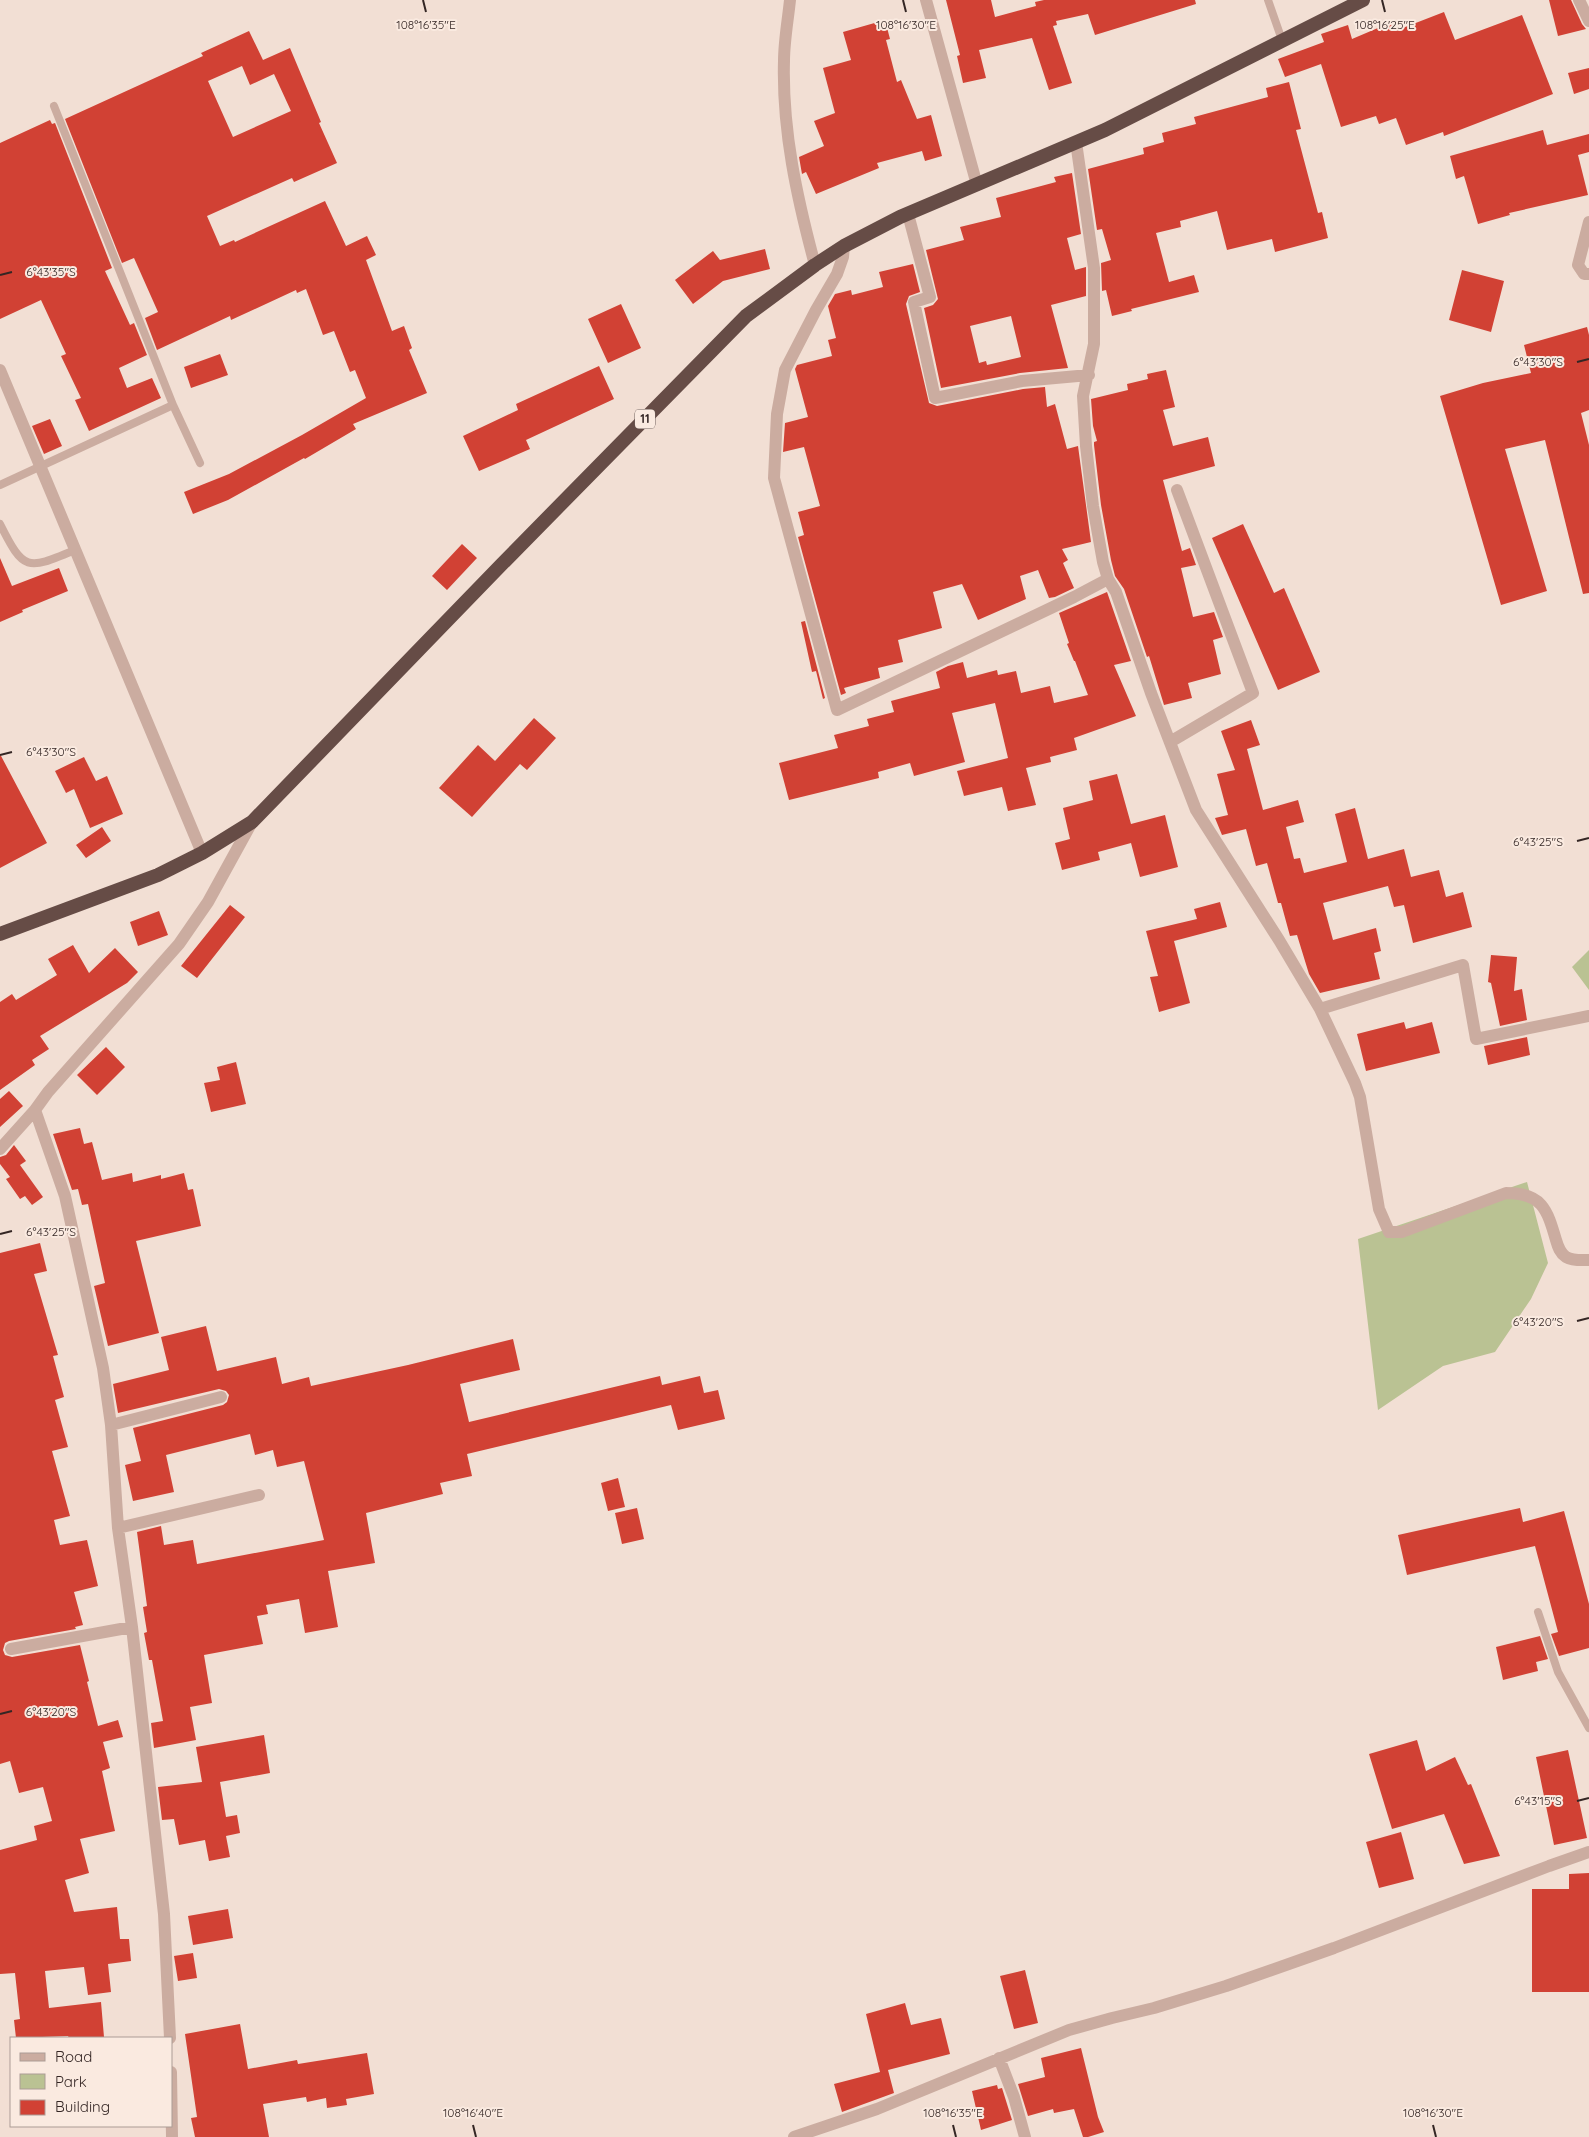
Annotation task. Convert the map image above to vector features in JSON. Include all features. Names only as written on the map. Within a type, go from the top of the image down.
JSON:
[{"type":"highway","name":"11","points":[[0,934],[158,875],[202,854],[252,822],[746,316],[815,265],[844,246],[908,214],[1105,130],[1363,0]]},
{"type":"street","points":[[790,0],[784,60],[786,129],[801,213],[815,265]]},
{"type":"street","points":[[926,0],[977,185]]},
{"type":"street","points":[[1579,0],[1589,21]]},
{"type":"street","points":[[1076,142],[1094,268],[1094,344],[1089,375],[1083,396],[1086,446],[1093,506],[1108,579],[1116,592],[1151,693],[1196,810],[1279,940],[1320,1009],[1346,1061],[1360,1097],[1379,1209],[1389,1232],[1402,1232],[1506,1193],[1519,1193],[1538,1200],[1546,1211],[1559,1249],[1565,1256],[1573,1260],[1589,1260]]},
{"type":"street","points":[[908,214],[930,297],[914,302],[935,398],[1022,381],[1089,375]]},
{"type":"street","points":[[1589,222],[1578,265],[1584,274],[1589,274]]},
{"type":"street","points":[[844,246],[843,257],[837,274],[816,310],[786,370],[778,414],[774,478],[837,710],[1074,598],[1108,579]]},
{"type":"street","points":[[0,370],[202,854]]},
{"type":"street","points":[[1170,742],[1253,693],[1177,490]]},
{"type":"street","points":[[0,1149],[179,944],[208,902],[252,822]]},
{"type":"street","points":[[1320,1009],[1463,965],[1476,1039],[1589,1016]]},
{"type":"street","points":[[35,1110],[65,1196],[103,1368],[111,1426],[118,1528],[132,1627],[164,1914],[170,2037]]},
{"type":"street","points":[[111,1426],[221,1397]]},
{"type":"street","points":[[118,1528],[259,1495]]},
{"type":"street","points":[[11,1649],[132,1627]]},
{"type":"street","points":[[794,2137],[877,2109],[1069,2030],[1154,2008],[1226,1986],[1334,1948],[1589,1852]]},
{"type":"street","points":[[999,2058],[1026,2137]]},
{"type":"lane","points":[[1268,0],[1282,40]]},
{"type":"lane","points":[[54,106],[173,405],[200,463]]},
{"type":"lane","points":[[0,485],[173,405]]},
{"type":"lane","points":[[0,524],[15,554],[23,561],[33,564],[45,563],[75,550]]},
{"type":"lane","points":[[1538,1612],[1558,1672],[1589,1728]]},
{"type":"green space","points":[[1589,950],[1589,990],[1572,967]]},
{"type":"green space","points":[[1527,1182],[1548,1263],[1531,1299],[1495,1352],[1443,1366],[1378,1410],[1358,1239]]},
{"type":"building","points":[[946,0],[991,0],[995,17],[1036,6],[1035,2],[1044,0],[1195,0],[1196,4],[1095,35],[1088,14],[1056,21],[1057,25],[1053,26],[1072,83],[1049,90],[1032,38],[979,50],[986,78],[963,83],[957,56],[960,55]]},
{"type":"building","points":[[1549,0],[1571,0],[1586,29],[1558,36]]},
{"type":"building","points":[[1444,12],[1455,40],[1522,15],[1553,94],[1444,136],[1443,132],[1406,145],[1396,118],[1379,124],[1376,116],[1341,127],[1321,64],[1285,77],[1278,59],[1324,42],[1321,34],[1348,25],[1352,39],[1392,22],[1395,31]]},
{"type":"building","points":[[885,20],[890,39],[886,40],[897,82],[901,80],[917,119],[931,115],[942,156],[925,161],[922,151],[877,163],[879,168],[816,194],[806,172],[802,174],[799,157],[824,146],[814,121],[835,113],[823,68],[851,60],[843,32]]},
{"type":"building","points":[[249,31],[263,60],[290,48],[321,122],[319,123],[337,163],[294,182],[292,178],[207,216],[220,246],[234,240],[235,242],[325,201],[346,246],[367,236],[376,255],[366,260],[392,331],[404,326],[412,348],[409,350],[427,393],[353,424],[356,429],[305,459],[228,500],[193,514],[184,492],[229,474],[366,398],[355,370],[350,372],[334,331],[323,335],[306,289],[297,293],[296,290],[231,320],[230,316],[157,350],[145,318],[158,312],[134,258],[122,263],[65,119],[203,56],[201,53]],"holes":[[[242,66],[250,85],[274,74],[291,111],[233,137],[208,81]]]},
{"type":"building","points":[[1589,68],[1589,89],[1574,94],[1568,73]]},
{"type":"building","points":[[1289,82],[1301,129],[1296,130],[1318,213],[1322,212],[1328,238],[1275,252],[1272,239],[1227,250],[1217,211],[1180,221],[1181,227],[1156,233],[1169,282],[1194,275],[1199,292],[1131,309],[1132,311],[1112,316],[1106,290],[1102,291],[1101,263],[1111,260],[1102,229],[1097,230],[1088,169],[1144,154],[1143,148],[1164,142],[1162,133],[1196,124],[1194,117],[1268,97],[1266,88]]},
{"type":"building","points":[[50,120],[52,124],[55,123],[112,268],[105,271],[130,325],[134,323],[147,355],[119,368],[127,388],[152,378],[161,398],[89,431],[75,400],[81,398],[61,356],[66,354],[41,300],[0,319],[0,143]]},
{"type":"building","points":[[1543,130],[1547,145],[1589,134],[1589,152],[1578,155],[1588,195],[1509,213],[1510,215],[1478,224],[1464,176],[1456,179],[1450,156]]},
{"type":"building","points":[[1072,173],[1081,234],[1067,238],[1075,270],[1086,267],[1086,296],[1051,305],[1068,368],[1020,373],[941,388],[924,308],[933,305],[938,299],[926,250],[964,240],[960,227],[1001,217],[996,198],[1056,182],[1054,177]],"holes":[[[1011,316],[1021,357],[987,365],[986,361],[979,363],[970,326]]]},
{"type":"building","points":[[765,249],[770,269],[723,281],[693,304],[675,280],[713,251],[720,260]]},
{"type":"building","points":[[913,264],[920,292],[909,296],[906,304],[929,403],[937,406],[1023,389],[1045,387],[1047,407],[1055,404],[1067,449],[1078,446],[1091,542],[1062,549],[1068,560],[1063,563],[1074,588],[1055,597],[1049,598],[1038,570],[1020,576],[1026,599],[978,620],[962,584],[933,592],[942,628],[898,640],[903,662],[878,668],[880,678],[844,688],[846,693],[841,695],[798,537],[804,535],[798,512],[820,506],[804,447],[783,452],[785,423],[808,417],[795,369],[797,365],[832,356],[828,340],[836,338],[828,306],[835,294],[851,290],[852,295],[883,287],[879,272]]},
{"type":"building","points":[[1462,270],[1504,281],[1491,332],[1449,320]]},
{"type":"building","points":[[621,304],[641,348],[608,363],[588,319]]},
{"type":"building","points":[[1587,327],[1589,335],[1589,410],[1581,413],[1589,445],[1589,593],[1583,594],[1545,440],[1505,449],[1547,591],[1501,605],[1440,396],[1483,383],[1531,373],[1524,345]]},
{"type":"building","points":[[220,354],[228,375],[191,388],[184,367]]},
{"type":"building","points":[[599,366],[614,399],[526,440],[530,449],[479,471],[463,436],[518,410],[516,404]]},
{"type":"building","points":[[1166,370],[1175,407],[1163,410],[1173,446],[1208,437],[1215,466],[1163,480],[1182,551],[1190,548],[1196,565],[1181,568],[1193,617],[1214,612],[1223,637],[1213,640],[1221,674],[1188,683],[1192,698],[1164,705],[1149,656],[1147,657],[1124,589],[1115,576],[1111,560],[1101,505],[1094,445],[1094,442],[1097,441],[1093,426],[1091,399],[1128,390],[1127,384],[1148,379],[1147,374]]},
{"type":"building","points":[[50,419],[62,446],[44,454],[32,426]]},
{"type":"building","points":[[1243,524],[1274,593],[1284,588],[1320,672],[1278,690],[1212,538]]},
{"type":"building","points":[[462,544],[477,558],[447,590],[432,576]]},
{"type":"building","points":[[0,558],[12,586],[59,568],[68,591],[22,610],[23,612],[0,622]]},
{"type":"building","points":[[1107,592],[1131,661],[1114,665],[1136,716],[1074,738],[1077,750],[1050,757],[1051,762],[1026,768],[1036,805],[1008,811],[1002,787],[964,796],[957,771],[1008,758],[995,703],[952,713],[965,762],[914,776],[910,763],[878,772],[879,778],[789,800],[779,763],[838,748],[834,735],[869,726],[867,719],[894,712],[891,701],[940,688],[936,672],[948,666],[963,662],[967,678],[997,670],[998,675],[1016,671],[1021,693],[1050,686],[1054,703],[1088,695],[1067,644],[1069,643],[1059,613]]},
{"type":"building","points":[[805,621],[825,698],[823,699],[816,671],[812,672],[801,622]]},
{"type":"building","points":[[534,718],[556,738],[527,770],[520,764],[472,817],[439,788],[478,745],[495,761]]},
{"type":"building","points":[[1251,720],[1260,745],[1247,749],[1263,810],[1298,800],[1304,822],[1286,827],[1294,859],[1300,858],[1304,873],[1347,862],[1335,814],[1355,808],[1368,859],[1404,849],[1411,877],[1439,870],[1446,897],[1463,892],[1472,927],[1413,943],[1404,905],[1394,907],[1388,886],[1323,903],[1333,940],[1376,928],[1381,951],[1374,953],[1380,979],[1320,993],[1309,974],[1297,935],[1290,936],[1281,903],[1278,903],[1267,863],[1256,866],[1246,829],[1222,835],[1215,818],[1228,815],[1217,774],[1235,770],[1221,731]]},
{"type":"building","points":[[0,754],[47,843],[0,868]]},
{"type":"building","points":[[84,757],[96,781],[107,776],[123,814],[90,828],[74,789],[66,793],[55,771]]},
{"type":"building","points":[[1117,774],[1131,824],[1165,815],[1178,867],[1140,877],[1131,843],[1098,852],[1100,860],[1062,870],[1055,843],[1070,839],[1063,808],[1093,800],[1089,781]]},
{"type":"building","points":[[102,827],[111,841],[86,858],[76,845]]},
{"type":"building","points":[[1220,902],[1227,927],[1174,941],[1190,1003],[1159,1012],[1150,977],[1158,976],[1146,931],[1197,919],[1194,909]]},
{"type":"building","points":[[230,905],[245,917],[197,978],[181,966]]},
{"type":"building","points":[[159,911],[168,935],[138,946],[130,922]]},
{"type":"building","points":[[73,945],[89,973],[115,948],[138,972],[127,983],[40,1036],[49,1049],[32,1060],[35,1065],[0,1090],[0,1002],[12,994],[16,1000],[57,975],[48,959]]},
{"type":"building","points":[[1491,955],[1517,957],[1514,991],[1522,989],[1527,1020],[1500,1026],[1491,983],[1488,982]]},
{"type":"building","points":[[1404,1022],[1406,1029],[1432,1022],[1440,1053],[1366,1071],[1357,1034]]},
{"type":"building","points":[[1527,1037],[1530,1055],[1488,1065],[1484,1046]]},
{"type":"building","points":[[106,1047],[125,1067],[97,1095],[77,1075]]},
{"type":"building","points":[[236,1062],[246,1104],[211,1112],[204,1083],[220,1080],[217,1067]]},
{"type":"building","points":[[9,1091],[23,1106],[0,1127],[0,1099]]},
{"type":"building","points":[[80,1128],[84,1144],[92,1142],[102,1180],[132,1173],[133,1182],[161,1175],[161,1179],[184,1173],[188,1190],[193,1189],[201,1226],[136,1241],[159,1333],[108,1346],[94,1286],[105,1283],[88,1204],[82,1205],[78,1189],[72,1190],[53,1134]]},
{"type":"building","points":[[14,1145],[26,1161],[20,1165],[43,1197],[32,1205],[25,1196],[20,1199],[6,1179],[10,1177],[0,1164],[0,1157],[6,1155]]},
{"type":"building","points":[[40,1243],[47,1271],[34,1274],[58,1355],[53,1356],[64,1397],[55,1400],[68,1447],[52,1451],[70,1516],[54,1520],[60,1545],[87,1540],[98,1586],[74,1592],[83,1625],[75,1627],[76,1629],[9,1641],[5,1643],[3,1650],[5,1655],[12,1657],[80,1645],[98,1726],[118,1720],[123,1737],[103,1742],[110,1768],[102,1771],[115,1831],[80,1839],[89,1873],[65,1880],[74,1912],[117,1907],[120,1939],[129,1939],[131,1961],[108,1964],[111,1992],[88,1995],[84,1967],[45,1971],[49,2008],[101,2002],[104,2037],[16,2037],[14,2020],[20,2019],[15,1973],[0,1974],[0,1850],[37,1840],[34,1826],[52,1821],[43,1787],[19,1793],[10,1761],[0,1764],[0,1253]]},
{"type":"building","points":[[206,1326],[217,1371],[276,1357],[282,1384],[309,1377],[311,1386],[408,1365],[513,1339],[520,1370],[460,1384],[469,1422],[660,1376],[662,1385],[700,1376],[704,1393],[718,1390],[725,1419],[678,1430],[671,1405],[467,1454],[472,1476],[440,1483],[443,1494],[366,1513],[375,1563],[328,1571],[338,1627],[305,1633],[299,1599],[266,1605],[268,1614],[257,1616],[263,1644],[204,1655],[212,1703],[190,1707],[196,1740],[154,1748],[151,1723],[163,1721],[152,1660],[149,1660],[144,1633],[147,1632],[143,1607],[147,1606],[137,1532],[161,1526],[164,1545],[193,1540],[197,1564],[324,1540],[304,1461],[277,1467],[273,1450],[255,1455],[250,1434],[166,1455],[174,1492],[133,1501],[125,1465],[141,1461],[133,1428],[223,1405],[227,1402],[229,1395],[226,1391],[219,1389],[118,1413],[113,1384],[169,1370],[161,1337]]},
{"type":"building","points":[[618,1478],[625,1507],[608,1511],[601,1483]]},
{"type":"building","points":[[637,1508],[644,1539],[622,1544],[615,1513]]},
{"type":"building","points":[[1520,1508],[1523,1522],[1564,1511],[1589,1604],[1589,1648],[1559,1656],[1551,1634],[1558,1632],[1535,1546],[1407,1575],[1398,1535]]},
{"type":"building","points":[[1540,1636],[1548,1659],[1536,1662],[1538,1671],[1503,1680],[1496,1647]]},
{"type":"building","points":[[264,1735],[270,1773],[220,1782],[226,1817],[237,1815],[240,1833],[226,1836],[230,1857],[209,1861],[205,1840],[179,1845],[174,1819],[162,1820],[158,1787],[202,1782],[196,1747]]},
{"type":"building","points":[[1417,1740],[1426,1771],[1455,1757],[1468,1785],[1471,1784],[1500,1856],[1464,1864],[1444,1814],[1392,1829],[1369,1754]]},
{"type":"building","points":[[1568,1750],[1587,1838],[1554,1845],[1536,1757]]},
{"type":"building","points":[[1401,1832],[1414,1879],[1379,1888],[1366,1842]]},
{"type":"building","points":[[1589,1873],[1589,1992],[1532,1992],[1532,1889],[1569,1889],[1569,1874]]},
{"type":"building","points":[[228,1909],[233,1938],[193,1945],[188,1916]]},
{"type":"building","points":[[193,1953],[197,1978],[178,1981],[174,1956]]},
{"type":"building","points":[[1025,1970],[1038,2023],[1014,2029],[1000,1976]]},
{"type":"building","points":[[905,2003],[911,2025],[941,2018],[950,2054],[888,2070],[894,2093],[842,2112],[834,2084],[880,2072],[866,2014]]},
{"type":"building","points":[[240,2024],[248,2069],[297,2060],[298,2064],[367,2053],[374,2094],[346,2099],[347,2105],[327,2108],[326,2098],[307,2102],[306,2097],[263,2104],[269,2137],[195,2137],[191,2118],[197,2117],[185,2034]]},
{"type":"building","points":[[1081,2048],[1098,2117],[1104,2132],[1088,2137],[1083,2137],[1074,2109],[1054,2113],[1053,2109],[1028,2116],[1018,2084],[1045,2077],[1041,2058]]},
{"type":"building","points":[[997,2085],[998,2089],[1002,2088],[1012,2120],[981,2130],[972,2091]]}]
